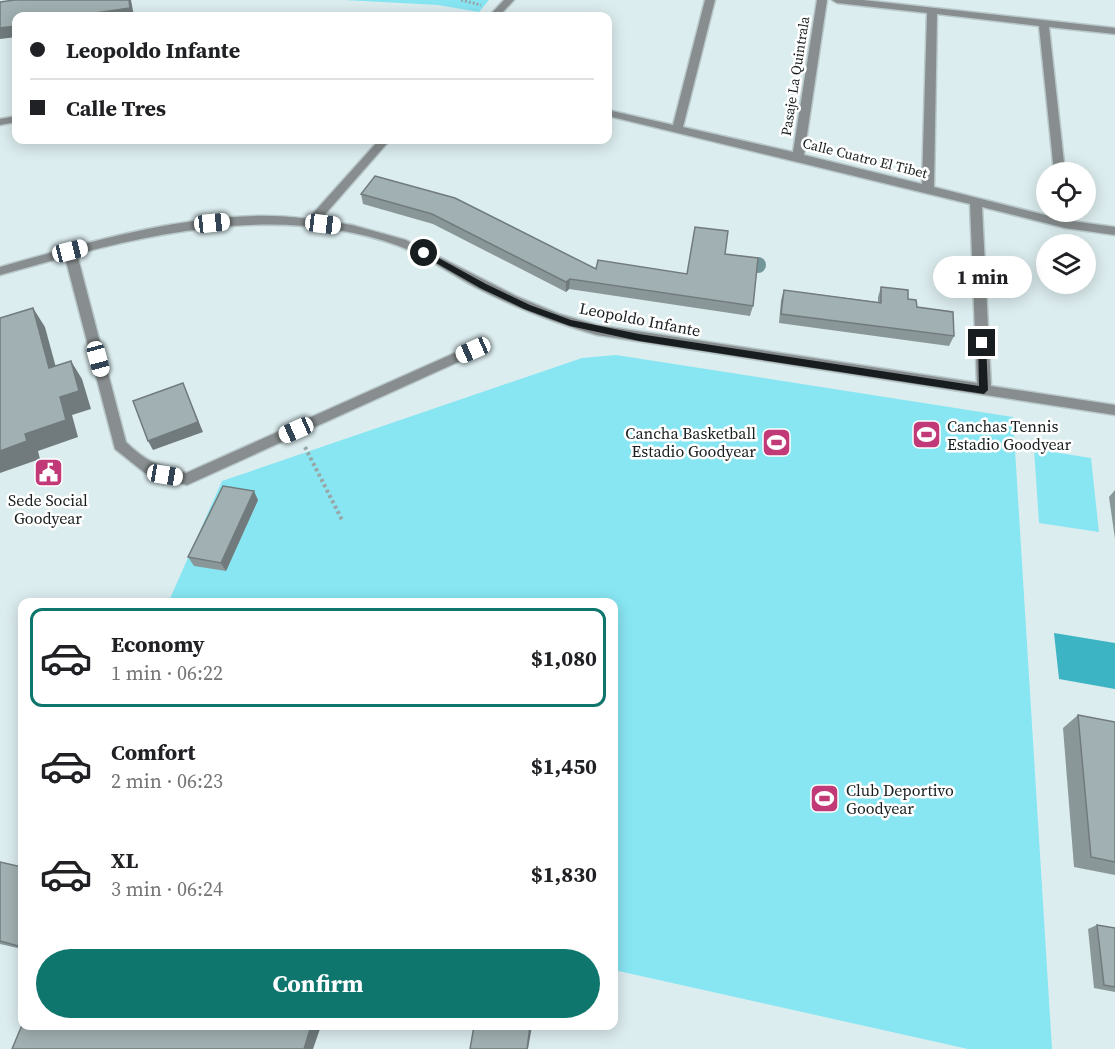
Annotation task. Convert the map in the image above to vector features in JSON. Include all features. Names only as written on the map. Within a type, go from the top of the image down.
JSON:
[{"type":"street","points":[[498,12],[509,0]]},
{"type":"street","points":[[677,129],[710,0]]},
{"type":"street","name":"Pasaje La Quintrala","points":[[798,157],[822,0]]},
{"type":"street","points":[[837,0],[1115,32]]},
{"type":"street","points":[[928,190],[932,11]]},
{"type":"street","points":[[1044,24],[1058,162]]},
{"type":"street","name":"Calle Cuatro El Tibet","points":[[612,113],[976,202],[1036,213]]},
{"type":"street","points":[[311,222],[381,144]]},
{"type":"street","points":[[976,202],[984,390]]},
{"type":"street","name":"Leopoldo Infante","points":[[0,272],[70,251],[207,224],[256,220],[311,222],[359,230],[404,244],[515,302],[570,323],[597,330],[1115,410]]},
{"type":"street","name":"Calle Cuatro El Tibet","points":[[1080,222],[1115,231]]},
{"type":"street","points":[[70,251],[120,445],[138,465],[165,475],[187,479],[473,350]]},
{"type":"path","points":[[296,430],[342,520]]},
{"type":"shaded area","points":[[344,0],[489,0],[479,12],[438,5]]},
{"type":"shaded area","name":"Club Deportivo Goodyear","points":[[616,355],[1013,417],[1052,1049],[968,1049],[618,971],[618,598],[170,598],[222,481],[582,358]]},
{"type":"shaded area","points":[[1034,449],[1091,458],[1099,532],[1039,523]]},
{"type":"shaded area","points":[[1054,633],[1115,643],[1115,689],[1059,679]]},
{"type":"building","points":[[129,0],[130,8],[102,12],[12,12],[12,26],[0,28],[0,2]]},
{"type":"building","points":[[375,176],[455,198],[596,269],[598,260],[687,274],[695,227],[728,231],[725,254],[758,258],[753,306],[570,279],[566,282],[432,214],[361,194]]},
{"type":"building","points":[[881,287],[908,290],[908,299],[916,300],[917,307],[953,312],[954,336],[781,314],[784,290],[881,303]]},
{"type":"building","points":[[33,308],[49,368],[71,361],[79,391],[60,397],[66,420],[25,434],[27,441],[0,451],[0,318]]},
{"type":"building","points":[[183,383],[198,422],[148,441],[133,401]]},
{"type":"building","points":[[223,486],[254,491],[221,563],[188,557]]},
{"type":"building","points":[[1078,715],[1115,722],[1115,862],[1091,857]]},
{"type":"building","points":[[0,862],[18,866],[18,946],[0,941]]},
{"type":"building","points":[[1097,925],[1115,928],[1115,987],[1104,985]]},
{"type":"building","points":[[20,1030],[310,1030],[304,1049],[12,1049]]},
{"type":"building","points":[[473,1030],[529,1030],[527,1049],[470,1049]]},
{"type":"place","name":"Canchas Tennis Estadio Goodyear","points":[[926,435]]},
{"type":"place","name":"Cancha Basketball Estadio Goodyear","points":[[777,442]]},
{"type":"place","name":"Sede Social Goodyear","points":[[48,472]]},
{"type":"place","name":"Club Deportivo Goodyear","points":[[825,799]]},
{"type":"route","points":[[424,253],[483,286],[527,307],[570,323],[639,338],[984,390],[982,343]]}]
